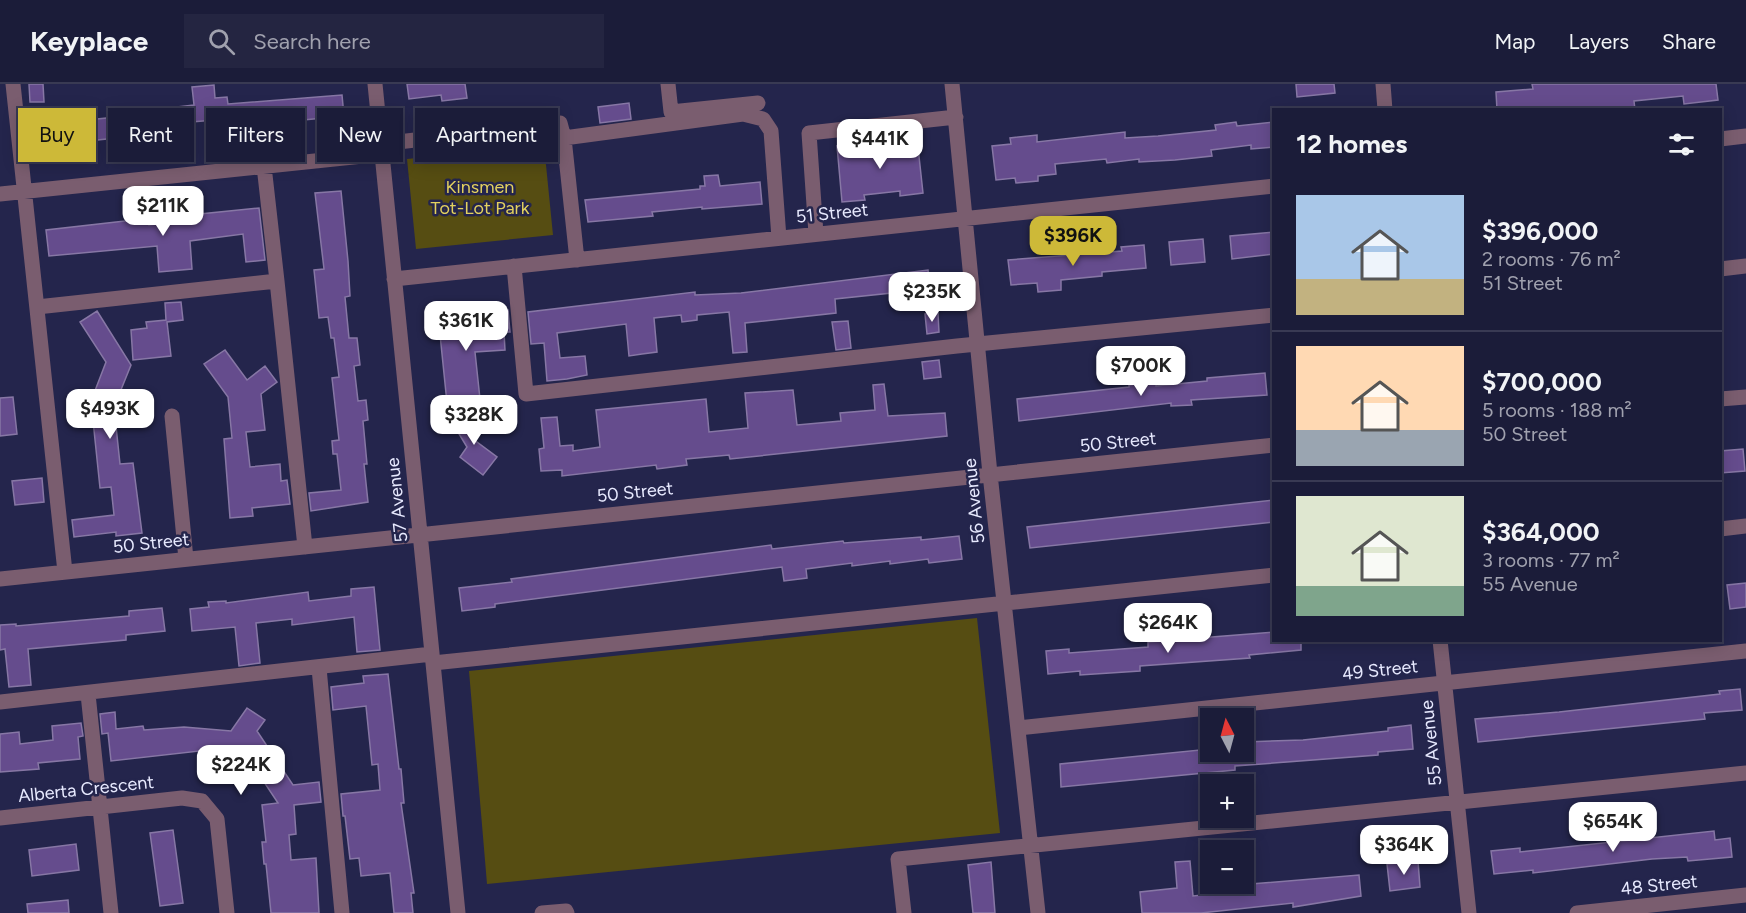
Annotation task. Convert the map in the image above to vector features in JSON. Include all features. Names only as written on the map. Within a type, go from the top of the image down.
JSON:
[{"type":"street","points":[[13,84],[20,171],[25,191],[65,572]]},
{"type":"street","name":"57 Avenue","points":[[375,84],[377,108]]},
{"type":"street","points":[[668,84],[671,112],[758,103]]},
{"type":"street","name":"56 Avenue","points":[[954,84],[990,474],[1038,913]]},
{"type":"street","points":[[1383,84],[1385,108]]},
{"type":"street","points":[[564,138],[743,114],[763,119],[771,131],[779,238]]},
{"type":"street","points":[[816,234],[809,133],[956,117]]},
{"type":"street","points":[[403,146],[560,123],[564,138],[577,260]]},
{"type":"street","points":[[1722,139],[1746,136]]},
{"type":"street","points":[[0,194],[317,158]]},
{"type":"street","name":"57 Avenue","points":[[382,162],[458,913]]},
{"type":"street","points":[[264,166],[305,547]]},
{"type":"street","name":"51 Street","points":[[394,279],[1272,186]]},
{"type":"street","points":[[514,266],[526,394],[978,344],[1272,315]]},
{"type":"street","points":[[1722,269],[1746,266]]},
{"type":"street","points":[[37,307],[277,281]]},
{"type":"street","points":[[1722,399],[1746,397]]},
{"type":"street","points":[[172,416],[186,559]]},
{"type":"street","name":"50 Street","points":[[0,579],[1272,445]]},
{"type":"street","points":[[1722,529],[1746,526]]},
{"type":"street","points":[[0,702],[319,668],[1004,604],[1272,575]]},
{"type":"street","name":"55 Avenue","points":[[1440,642],[1468,913]]},
{"type":"street","name":"49 Street","points":[[1018,728],[1746,651]]},
{"type":"street","points":[[319,668],[342,913]]},
{"type":"street","points":[[88,694],[111,913]]},
{"type":"street","points":[[904,913],[898,859],[1746,773]]},
{"type":"street","name":"Alberta Crescent","points":[[0,818],[182,798],[202,801],[217,819],[227,913]]},
{"type":"street","name":"48 Street","points":[[1577,913],[1746,895]]},
{"type":"street","points":[[542,913],[566,911],[567,913]]},
{"type":"green space","name":"Kinsmen Tot-Lot Park","points":[[415,158],[415,162],[546,162],[553,235],[416,249],[407,159]]},
{"type":"green space","points":[[977,618],[1000,833],[487,884],[469,671]]},
{"type":"building","points":[[29,84],[43,84],[44,102],[30,102]]},
{"type":"building","points":[[407,84],[465,84],[467,98],[442,101],[441,95],[409,99]]},
{"type":"building","points":[[1296,84],[1334,84],[1335,93],[1297,97]]},
{"type":"building","points":[[1532,84],[1716,84],[1718,100],[1684,104],[1683,96],[1634,101],[1635,108],[1497,108],[1496,92],[1533,89]]},
{"type":"building","points":[[214,85],[215,98],[227,97],[228,104],[342,95],[343,108],[317,108],[317,119],[305,120],[305,108],[206,108],[206,121],[194,122],[194,108],[168,108],[194,105],[192,87]]},
{"type":"building","points":[[629,103],[631,119],[600,123],[598,107]]},
{"type":"building","points":[[108,118],[108,139],[96,140],[96,119]]},
{"type":"building","points":[[1236,122],[1237,126],[1272,122],[1272,147],[1251,149],[1251,145],[1211,150],[1212,156],[1175,160],[1139,162],[1139,159],[1107,163],[1106,159],[1055,164],[1056,174],[1038,176],[1038,181],[1016,183],[1015,178],[996,180],[992,146],[1011,144],[1010,138],[1037,135],[1037,142],[1125,132],[1125,138],[1158,136],[1216,130],[1215,125]]},
{"type":"building","points":[[917,138],[923,193],[900,196],[900,191],[864,195],[865,200],[842,202],[837,146],[856,144],[856,148],[898,143],[898,140]]},
{"type":"building","points":[[718,175],[720,186],[760,182],[762,204],[652,212],[653,216],[588,222],[585,200],[700,189],[700,186],[705,186],[704,176]]},
{"type":"building","points":[[341,191],[350,296],[345,297],[349,338],[357,338],[360,365],[354,366],[358,401],[366,400],[368,420],[363,421],[368,502],[311,511],[309,493],[341,490],[337,454],[333,454],[332,441],[339,440],[332,378],[339,377],[334,338],[331,338],[328,317],[319,318],[314,270],[324,269],[315,193]]},
{"type":"building","points":[[259,208],[265,260],[246,262],[243,234],[190,241],[192,269],[159,272],[157,246],[49,256],[46,230],[125,221],[149,221],[149,225],[180,221],[180,216]]},
{"type":"building","points":[[1272,232],[1272,254],[1232,259],[1230,236]]},
{"type":"building","points":[[1203,239],[1205,262],[1171,265],[1169,242]]},
{"type":"building","points":[[1144,245],[1146,268],[1102,272],[1102,276],[1061,280],[1061,290],[1038,292],[1037,283],[1011,285],[1008,260],[1122,251],[1121,247]]},
{"type":"building","points":[[928,270],[930,289],[835,299],[836,313],[745,323],[747,352],[733,353],[729,312],[697,315],[697,320],[682,322],[681,315],[654,318],[657,352],[629,356],[626,324],[557,333],[560,358],[585,356],[587,375],[567,379],[547,381],[544,343],[531,344],[528,312],[695,292],[695,295],[741,293]]},
{"type":"building","points":[[181,302],[183,320],[167,322],[171,356],[133,360],[131,330],[147,328],[146,322],[166,320],[165,303]]},
{"type":"building","points":[[457,303],[461,339],[491,336],[489,312],[508,310],[510,332],[504,332],[505,350],[475,352],[480,399],[447,403],[437,305]]},
{"type":"building","points":[[97,311],[131,365],[114,407],[120,464],[133,463],[142,533],[116,536],[116,532],[74,537],[72,520],[114,515],[111,487],[100,488],[91,401],[106,362],[80,322]]},
{"type":"building","points":[[938,313],[939,332],[927,334],[925,314]]},
{"type":"building","points":[[848,321],[851,348],[836,350],[832,322]]},
{"type":"building","points":[[225,350],[247,380],[265,366],[277,382],[261,394],[265,430],[246,432],[250,467],[280,464],[281,481],[287,480],[290,504],[252,508],[253,516],[230,518],[224,439],[232,438],[228,397],[204,364]]},
{"type":"building","points":[[939,360],[941,377],[924,379],[922,362]]},
{"type":"building","points":[[1265,373],[1267,395],[1191,400],[1192,405],[1171,406],[1171,403],[1019,421],[1017,399],[1156,382],[1156,386],[1207,381],[1207,378]]},
{"type":"building","points":[[884,384],[888,416],[945,413],[947,436],[730,459],[729,455],[686,459],[687,465],[657,469],[656,465],[562,476],[562,470],[541,471],[539,449],[544,448],[541,418],[557,417],[560,446],[573,445],[573,451],[600,447],[596,410],[706,399],[709,432],[748,428],[745,393],[793,390],[797,425],[841,421],[840,413],[875,410],[873,385]]},
{"type":"building","points":[[13,397],[17,434],[0,436],[0,398]]},
{"type":"building","points":[[471,414],[481,428],[469,436],[497,457],[483,475],[460,457],[467,447],[453,424]]},
{"type":"building","points":[[1743,449],[1745,471],[1722,473],[1722,451]]},
{"type":"building","points":[[42,478],[44,502],[15,505],[12,481]]},
{"type":"building","points":[[1272,500],[1272,522],[1030,548],[1027,527]]},
{"type":"building","points":[[959,536],[962,559],[929,563],[928,559],[890,564],[890,561],[852,566],[852,563],[806,569],[807,578],[784,581],[782,567],[495,604],[495,607],[462,611],[459,588],[512,582],[511,579],[771,545],[772,549],[843,541],[844,543],[921,537],[921,540]]},
{"type":"building","points":[[1746,583],[1746,607],[1730,609],[1727,585]]},
{"type":"building","points":[[374,587],[380,650],[357,652],[354,617],[292,625],[292,619],[256,623],[260,663],[239,666],[235,627],[192,631],[190,609],[209,607],[208,602],[226,601],[226,603],[308,592],[309,601],[351,596],[351,589]]},
{"type":"building","points":[[162,608],[165,631],[126,635],[126,640],[28,649],[31,685],[9,687],[5,649],[0,650],[0,625],[16,624],[16,626],[129,616],[129,611]]},
{"type":"building","points":[[1272,632],[1272,642],[1301,642],[1301,650],[1249,655],[1250,658],[1140,666],[1140,671],[1080,675],[1080,671],[1048,674],[1046,651],[1069,649],[1069,653],[1148,647],[1148,642]]},
{"type":"building","points":[[388,674],[399,769],[401,769],[404,803],[401,803],[414,893],[411,893],[413,913],[394,913],[390,873],[361,876],[359,858],[350,859],[345,816],[343,816],[341,794],[380,790],[378,764],[372,765],[366,706],[333,710],[331,687],[364,683],[363,676]]},
{"type":"building","points":[[1740,689],[1742,710],[1704,713],[1705,719],[1478,742],[1475,719],[1720,694],[1719,691]]},
{"type":"building","points":[[247,708],[265,720],[257,731],[293,785],[319,782],[321,802],[294,805],[296,834],[289,835],[291,860],[316,858],[319,913],[271,913],[262,842],[266,842],[262,805],[278,803],[248,758],[208,754],[208,750],[111,761],[108,733],[102,734],[100,714],[115,712],[116,729],[143,726],[144,730],[184,727],[231,731]]},
{"type":"building","points":[[81,723],[83,736],[78,737],[80,759],[38,763],[39,769],[0,772],[0,734],[19,732],[20,744],[53,740],[52,726]]},
{"type":"building","points":[[1411,725],[1413,749],[1378,752],[1378,755],[1235,766],[1235,770],[1061,787],[1060,764],[1200,750],[1200,762],[1254,762],[1254,742],[1303,740],[1388,731],[1388,728]]},
{"type":"building","points":[[173,830],[183,903],[160,906],[150,833]]},
{"type":"building","points":[[1714,831],[1715,840],[1730,838],[1732,857],[1688,861],[1687,857],[1652,859],[1533,873],[1533,870],[1494,874],[1491,851],[1520,848],[1520,852]]},
{"type":"building","points":[[76,844],[79,870],[32,876],[29,850]]},
{"type":"building","points":[[1190,861],[1193,896],[1254,894],[1254,884],[1359,875],[1361,896],[1293,907],[1293,903],[1201,913],[1142,913],[1140,892],[1177,888],[1175,862]]},
{"type":"building","points":[[1418,861],[1420,887],[1390,891],[1387,864]]},
{"type":"building","points":[[991,862],[995,913],[973,913],[968,865]]},
{"type":"building","points":[[68,900],[69,913],[28,913],[27,904]]}]
